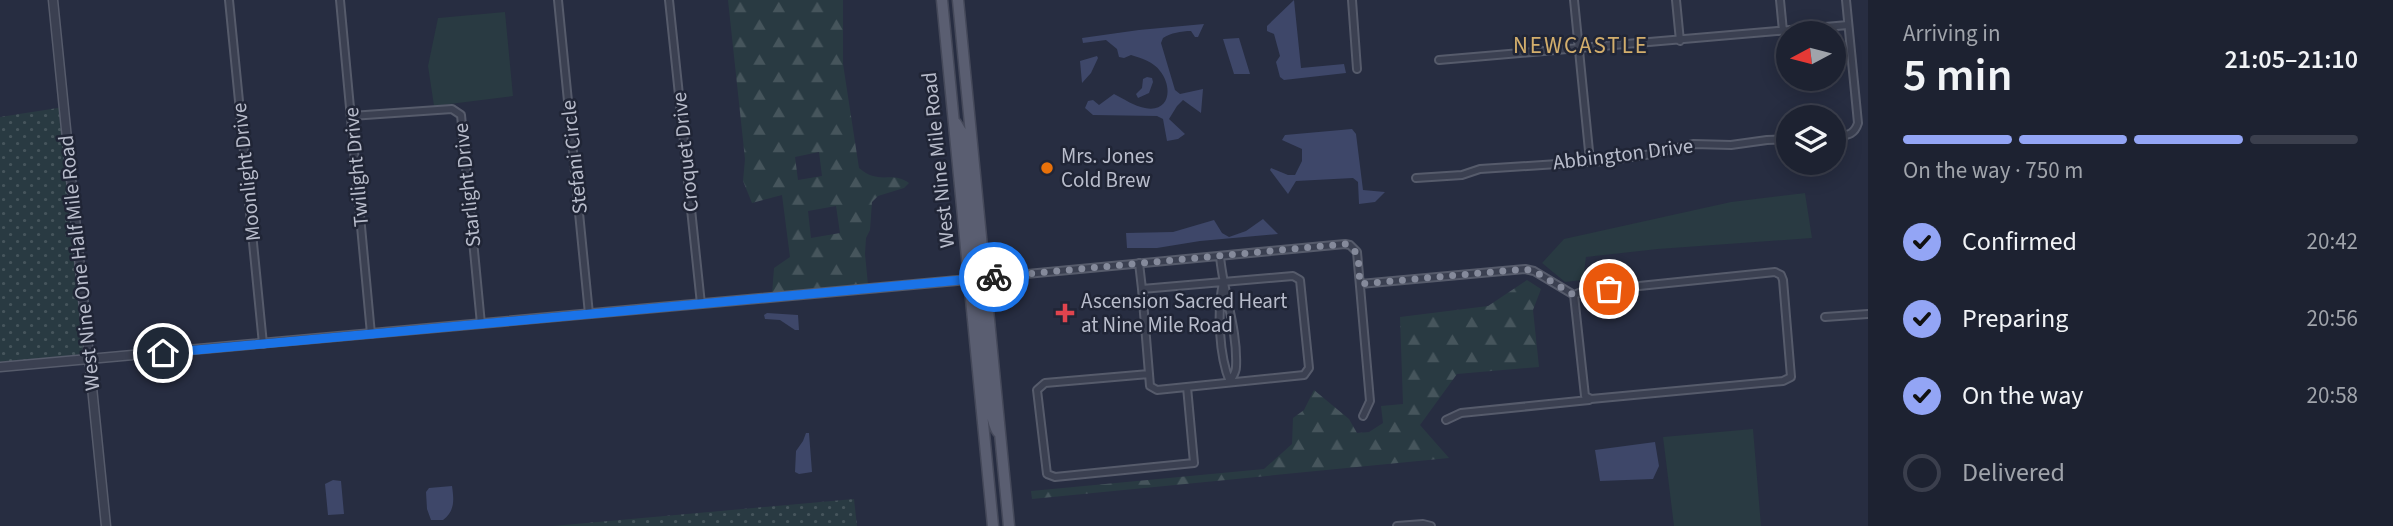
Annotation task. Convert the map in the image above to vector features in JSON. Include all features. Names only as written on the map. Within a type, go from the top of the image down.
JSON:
[{"type":"main road","name":"West Nine Mile Road","points":[[942,0],[993,526]]},
{"type":"main road","name":"West Nine Mile Road","points":[[958,0],[1009,526]]},
{"type":"main road","points":[[953,120],[962,133],[974,262],[980,275],[985,278]]},
{"type":"main road","points":[[969,280],[977,288],[993,427],[1000,435]]},
{"type":"street","name":"West Nine One Half Mile Road","points":[[53,0],[106,526]]},
{"type":"street","name":"Moonlight Drive","points":[[229,0],[263,344]]},
{"type":"street","name":"Twilight Drive","points":[[340,0],[371,334]]},
{"type":"street","name":"Stefani Circle","points":[[558,0],[589,314]]},
{"type":"street","name":"Croquet Drive","points":[[669,0],[701,304]]},
{"type":"street","points":[[1352,0],[1357,69]]},
{"type":"street","points":[[1574,0],[1590,161]]},
{"type":"street","points":[[1676,0],[1680,41]]},
{"type":"street","points":[[1780,0],[1782,21]]},
{"type":"street","points":[[1846,0],[1858,123],[1855,130],[1846,136]]},
{"type":"street","points":[[1439,60],[1776,32]]},
{"type":"street","name":"Starlight Drive","points":[[351,116],[452,109],[461,115],[481,324]]},
{"type":"street","name":"Abbington Drive","points":[[1416,178],[1462,175],[1480,169],[1652,154],[1693,144],[1731,145],[1776,139]]},
{"type":"street","points":[[0,367],[1345,244],[1357,252],[1370,401],[1363,416]]},
{"type":"street","points":[[1220,256],[1237,370],[1230,382]]},
{"type":"street","points":[[1139,263],[1150,386],[1157,390],[1304,375],[1309,368],[1300,280],[1293,276],[1142,289]]},
{"type":"street","points":[[1360,284],[1525,269],[1577,294],[1775,272],[1781,275],[1791,377],[1783,381],[1461,413],[1446,420]]},
{"type":"street","points":[[1223,283],[1219,301],[1225,370],[1230,382]]},
{"type":"street","points":[[1577,294],[1585,396],[1591,399]]},
{"type":"street","points":[[1825,317],[1868,314]]},
{"type":"street","points":[[1149,374],[1045,383],[1037,390],[1047,474],[1055,477],[1194,463],[1187,387]]},
{"type":"street","points":[[1397,526],[1430,526]]},
{"type":"green space","points":[[728,0],[843,0],[843,64],[859,168],[873,176],[903,179],[909,183],[904,188],[878,196],[872,202],[865,254],[868,285],[772,294],[774,268],[790,257],[782,195],[752,203],[743,181],[745,159]],"holes":[[[819,152],[822,176],[798,180],[795,157]],[[836,206],[840,233],[811,238],[808,211]]]},
{"type":"green space","points":[[505,12],[513,96],[434,106],[428,66],[438,18]]},
{"type":"green space","points":[[64,107],[88,359],[0,367],[0,117]]},
{"type":"green space","points":[[1805,193],[1812,238],[1586,257],[1583,280],[1565,282],[1542,263],[1564,239],[1731,202]]},
{"type":"green space","points":[[1527,280],[1541,289],[1533,310],[1539,367],[1457,374],[1420,425],[1449,458],[1032,499],[1031,491],[1264,469],[1292,444],[1293,418],[1304,410],[1314,390],[1349,419],[1357,433],[1369,432],[1383,423],[1381,406],[1403,404],[1400,317],[1488,306]]},
{"type":"green space","points":[[1753,429],[1761,526],[1674,526],[1663,437]]},
{"type":"green space","points":[[854,499],[857,526],[553,526]]},
{"type":"water","points":[[1294,0],[1301,68],[1344,64],[1346,73],[1284,80],[1280,77],[1276,62],[1280,56],[1274,34],[1267,31],[1267,26]]},
{"type":"water","points":[[1204,24],[1198,37],[1191,31],[1180,32],[1163,38],[1161,43],[1175,90],[1180,94],[1203,89],[1201,113],[1183,100],[1169,119],[1185,134],[1178,139],[1167,141],[1163,119],[1157,116],[1093,115],[1085,108],[1088,101],[1093,100],[1099,105],[1114,94],[1137,106],[1153,109],[1164,103],[1168,91],[1164,77],[1151,63],[1131,55],[1119,57],[1117,49],[1106,40],[1083,43],[1082,38]]},
{"type":"water","points":[[1239,38],[1250,74],[1234,74],[1223,39]]},
{"type":"water","points":[[1097,56],[1091,73],[1082,83],[1080,61]]},
{"type":"water","points":[[1152,78],[1153,82],[1149,93],[1138,98],[1136,94],[1142,88],[1143,79]]},
{"type":"water","points":[[1352,129],[1356,134],[1363,190],[1385,192],[1375,202],[1359,204],[1358,182],[1353,178],[1296,181],[1288,194],[1270,170],[1271,168],[1295,175],[1302,161],[1302,149],[1282,140],[1285,135]]},
{"type":"water","points":[[1263,219],[1278,234],[1157,248],[1127,248],[1126,233],[1173,232],[1214,220],[1222,233],[1229,237],[1246,231]]},
{"type":"water","points":[[764,315],[798,315],[799,330],[780,320],[765,319]]},
{"type":"water","points":[[806,433],[809,433],[812,472],[799,474],[795,472],[796,451]]},
{"type":"water","points":[[1655,442],[1659,466],[1653,479],[1600,481],[1595,450]]},
{"type":"water","points":[[333,480],[341,481],[344,514],[328,515],[325,484]]},
{"type":"water","points":[[452,486],[453,501],[450,513],[443,520],[431,520],[426,492],[429,488]]},
{"type":"way so far","points":[[994,277],[1345,244],[1357,252],[1360,284],[1525,269],[1550,279],[1574,295],[1609,289]]},
{"type":"place","name":"Mrs. Jones Cold Brew","points":[[1047,168]]},
{"type":"place","name":"Ascension Sacred Heart at Nine Mile Road","points":[[1065,313]]},
{"type":"district","name":"NEWCASTLE","points":[[1581,45]]},
{"type":"route","points":[[163,353],[994,277]]}]
